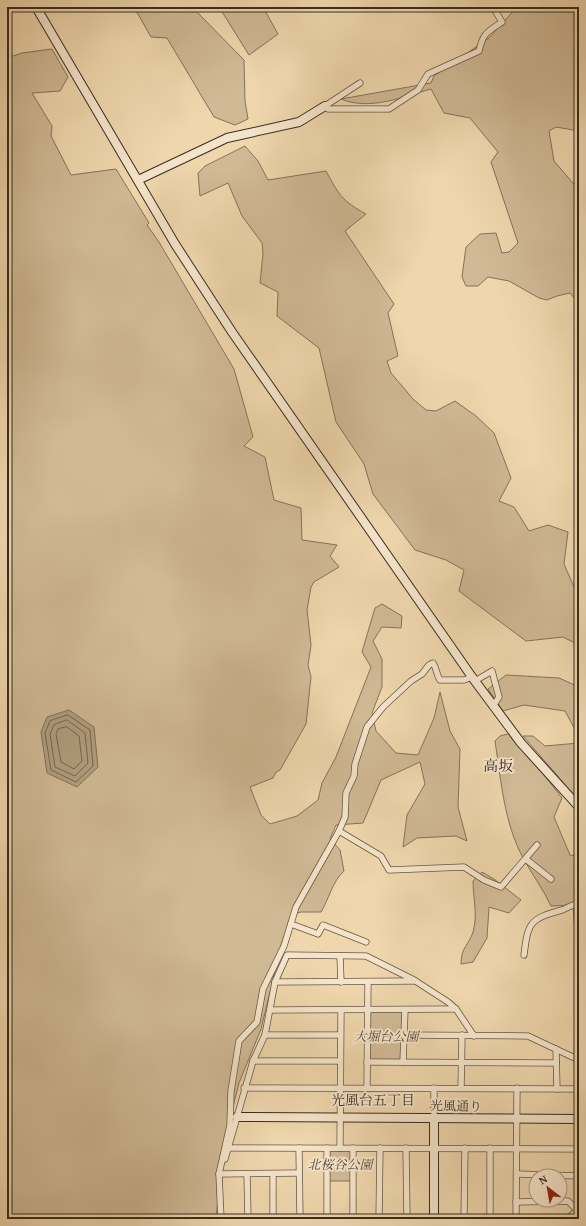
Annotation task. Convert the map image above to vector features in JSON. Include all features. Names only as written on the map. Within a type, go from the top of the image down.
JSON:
[{"type":"street","points":[[36,7],[175,244],[232,332],[473,679],[521,743],[579,808]]},
{"type":"street","points":[[325,106],[328,109],[389,109],[418,90],[428,74],[479,51],[482,37],[486,32],[502,22],[493,7]]},
{"type":"street","points":[[138,180],[227,138],[299,122],[360,83]]},
{"type":"street","points":[[221,1219],[219,1174],[230,1125],[231,1091],[239,1041],[257,1022],[263,989],[284,946],[296,907],[339,831],[345,817],[346,793],[354,776],[355,764],[367,727],[383,707],[407,684],[434,663],[436,667],[436,674],[440,680],[473,679],[492,671],[499,697],[493,706]]},
{"type":"street","points":[[339,831],[381,856],[389,870],[464,867],[484,880],[501,887],[527,860],[537,845]]},
{"type":"street","points":[[527,860],[551,879]]},
{"type":"street","points":[[524,955],[528,928],[533,922],[549,913],[564,910],[574,904],[579,904]]},
{"type":"street","points":[[291,924],[318,934],[323,925],[366,942]]},
{"type":"street","points":[[219,1174],[229,1148],[244,1088],[253,1061],[266,1035],[275,982],[287,955],[366,956],[416,981],[456,1009],[474,1036]]},
{"type":"street","points":[[340,956],[341,982]]},
{"type":"street","points":[[275,982],[416,981]]},
{"type":"street","points":[[367,1088],[368,982]]},
{"type":"street","points":[[271,1010],[456,1009]]},
{"type":"street","points":[[340,1148],[341,1010]]},
{"type":"street","points":[[403,1062],[405,1010]]},
{"type":"street","points":[[266,1035],[340,1035]]},
{"type":"street","points":[[404,1035],[528,1036],[579,1060]]},
{"type":"street","points":[[461,1088],[462,1036]]},
{"type":"street","points":[[556,1049],[557,1089]]},
{"type":"street","points":[[253,1061],[340,1061]]},
{"type":"street","points":[[367,1062],[556,1063]]},
{"type":"street","points":[[244,1088],[340,1087],[579,1089]]},
{"type":"street","points":[[434,1088],[434,1219]]},
{"type":"street","points":[[516,1219],[517,1088]]},
{"type":"street","name":"光風通り","points":[[237,1117],[579,1119]]},
{"type":"street","points":[[229,1148],[579,1149]]},
{"type":"street","points":[[299,1148],[300,1219]]},
{"type":"street","points":[[327,1148],[327,1219]]},
{"type":"street","points":[[353,1148],[353,1219]]},
{"type":"street","points":[[379,1219],[380,1148]]},
{"type":"street","points":[[406,1148],[407,1219]]},
{"type":"street","points":[[464,1219],[465,1148]]},
{"type":"street","points":[[490,1148],[490,1219]]},
{"type":"street","points":[[219,1174],[299,1173]]},
{"type":"street","points":[[247,1174],[248,1219]]},
{"type":"street","points":[[273,1219],[274,1174]]},
{"type":"street","points":[[517,1174],[579,1176]]},
{"type":"street","points":[[516,1202],[568,1201],[578,1209],[567,1219]]},
{"type":"green space","points":[[134,7],[188,7],[195,10],[244,60],[245,101],[248,119],[235,125],[214,117],[167,38],[151,37]]},
{"type":"green space","points":[[219,7],[263,7],[278,34],[249,55]]},
{"type":"green space","points":[[517,7],[579,7],[579,131],[556,127],[549,131],[554,161],[579,190],[579,304],[570,293],[547,300],[539,298],[509,281],[488,277],[478,286],[466,286],[462,277],[466,247],[480,234],[496,233],[502,253],[509,252],[518,243],[491,162],[498,152],[470,118],[444,113],[431,89],[386,102],[363,104],[341,99],[431,83],[434,76],[489,38]]},
{"type":"green space","points":[[52,49],[68,77],[60,91],[32,93],[52,126],[51,136],[71,175],[116,169],[149,223],[147,225],[159,242],[234,369],[253,437],[244,446],[265,457],[274,500],[301,508],[302,540],[337,545],[330,556],[339,567],[314,582],[311,587],[307,610],[311,645],[308,665],[311,677],[306,724],[280,770],[276,772],[273,778],[250,787],[261,815],[270,824],[297,816],[318,800],[322,783],[336,757],[371,667],[362,652],[375,608],[382,604],[402,616],[401,628],[382,627],[373,641],[382,659],[382,687],[372,713],[376,731],[396,753],[418,755],[434,718],[440,692],[450,731],[460,749],[458,807],[467,841],[456,836],[417,838],[403,847],[407,815],[425,784],[420,762],[381,780],[363,823],[336,825],[330,839],[340,850],[344,871],[336,880],[321,912],[301,912],[293,914],[282,942],[261,1029],[239,1083],[223,1147],[216,1219],[7,1219],[7,58],[22,53]]},
{"type":"green space","points":[[245,146],[258,161],[268,180],[326,171],[342,197],[351,205],[366,214],[345,231],[394,304],[388,313],[398,356],[387,361],[391,373],[413,399],[426,410],[436,411],[455,401],[476,416],[494,433],[511,478],[499,501],[514,507],[529,531],[548,525],[568,532],[564,564],[574,587],[579,587],[579,645],[563,637],[526,641],[459,591],[464,570],[446,560],[415,550],[373,494],[364,464],[336,422],[319,348],[277,316],[278,292],[260,283],[263,253],[262,243],[242,216],[228,183],[200,196],[198,173],[205,166]]},
{"type":"green space","points":[[506,675],[559,678],[579,687],[579,737],[565,711],[524,705],[503,711],[488,689]]},
{"type":"green space","points":[[511,733],[562,798],[554,817],[570,855],[579,856],[579,935],[575,935],[573,905],[551,906],[523,858],[511,830],[501,786],[495,741],[500,736]]},
{"type":"green space","points":[[523,736],[533,736],[545,746],[579,743],[579,793],[575,796]]},
{"type":"green space","points":[[482,872],[494,879],[521,900],[509,913],[489,907],[487,938],[473,962],[461,964],[462,954],[473,932],[474,926],[475,913],[473,881]]},
{"type":"green space","name":"大堀台公園","points":[[368,1009],[405,1010],[403,1062],[367,1062]]},
{"type":"green space","name":"北桜谷公園","points":[[327,1148],[353,1148],[353,1181],[327,1181]]},
{"type":"water","points":[[69,710],[94,727],[98,767],[77,787],[47,773],[41,732],[47,717]]},
{"type":"district","name":"高坂","points":[[498,765]]},
{"type":"district","name":"光風台五丁目","points":[[373,1100]]}]
